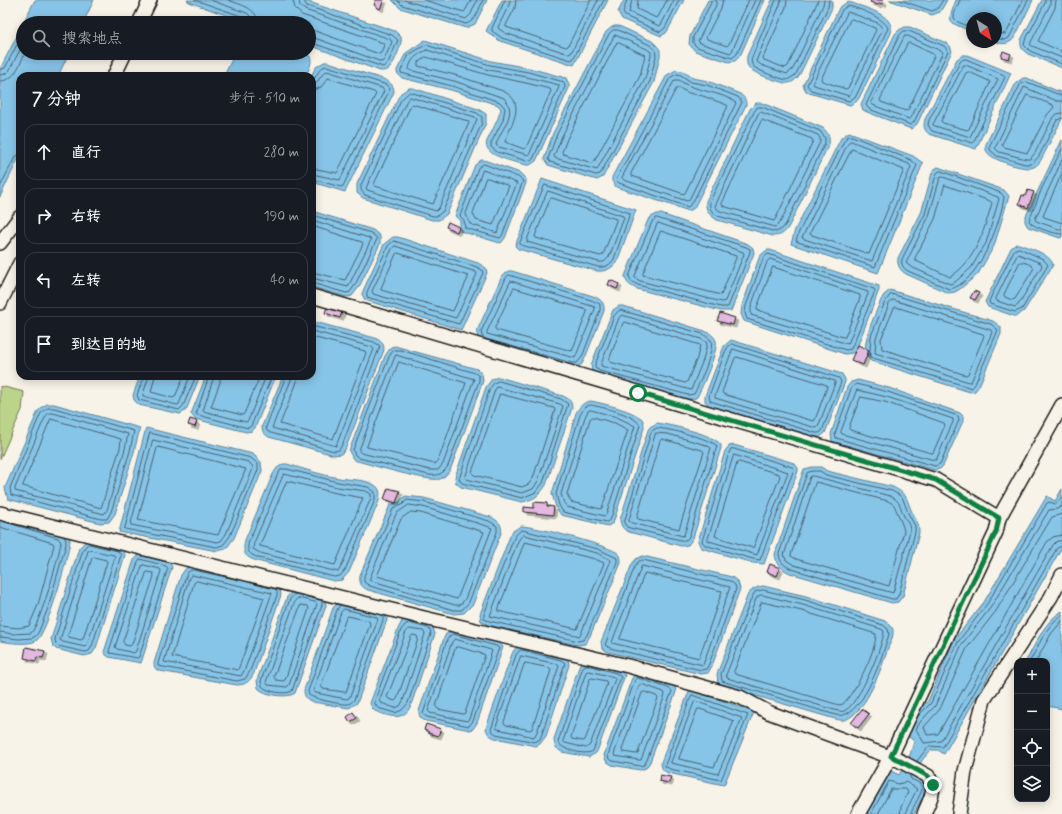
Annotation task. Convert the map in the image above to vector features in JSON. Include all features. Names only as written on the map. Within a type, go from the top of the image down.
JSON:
[{"type":"street","points":[[142,16],[150,0]]},
{"type":"street","points":[[116,72],[122,60]]},
{"type":"street","points":[[0,243],[16,222]]},
{"type":"street","points":[[0,303],[16,271]]},
{"type":"street","points":[[316,297],[936,480],[999,518]]},
{"type":"street","points":[[858,814],[896,759],[996,532],[999,518],[1062,405]]},
{"type":"street","points":[[0,513],[420,617],[628,666],[740,697],[768,712],[896,759],[928,776],[933,785],[933,790],[924,814]]},
{"type":"street","points":[[959,814],[965,771],[984,700],[1051,597],[1062,575]]},
{"type":"green space","points":[[0,386],[24,392],[22,410],[0,459]]},
{"type":"water","points":[[35,0],[94,0],[86,16],[27,16]]},
{"type":"water","points":[[187,0],[303,0],[395,31],[401,37],[401,44],[396,58],[390,68],[380,71],[316,48],[316,16],[228,16]]},
{"type":"water","points":[[392,0],[487,0],[475,24],[466,28],[400,8]]},
{"type":"water","points":[[502,0],[608,0],[574,65],[500,41],[486,31]]},
{"type":"water","points":[[624,0],[684,0],[668,30],[661,36],[622,19],[618,12]]},
{"type":"water","points":[[708,0],[765,0],[740,56],[735,61],[729,62],[695,51],[689,44],[690,36]]},
{"type":"water","points":[[772,0],[832,0],[832,8],[800,74],[795,80],[789,83],[784,83],[754,72],[747,64],[747,56]]},
{"type":"water","points":[[889,0],[947,0],[940,12],[932,15]]},
{"type":"water","points":[[956,0],[1033,0],[1015,37],[1011,41],[1004,44],[1002,43],[1002,12],[966,12],[966,29],[952,23],[950,17]]},
{"type":"water","points":[[1042,0],[1062,0],[1062,68],[1028,54],[1021,46],[1021,40]]},
{"type":"water","points":[[847,2],[864,7],[884,16],[891,26],[891,33],[859,98],[856,102],[850,105],[809,93],[803,85],[839,8]]},
{"type":"water","points":[[615,26],[619,26],[652,41],[660,50],[660,56],[654,82],[603,177],[597,180],[548,165],[544,159],[553,133],[606,32]]},
{"type":"water","points":[[905,27],[910,27],[946,43],[950,46],[952,51],[917,124],[911,129],[863,110],[861,104],[895,34]]},
{"type":"water","points":[[16,38],[16,60],[66,60],[60,72],[16,72],[16,163],[0,197],[0,69]]},
{"type":"water","points":[[425,40],[491,61],[529,68],[566,78],[569,88],[536,161],[530,165],[526,165],[500,158],[489,151],[487,141],[500,113],[501,109],[498,105],[451,90],[402,78],[397,73],[397,70],[406,53]]},
{"type":"water","points":[[963,55],[967,55],[1011,73],[976,149],[929,134],[924,126],[925,119],[957,59]]},
{"type":"water","points":[[232,60],[311,60],[308,72],[226,72]]},
{"type":"water","points":[[324,62],[328,62],[386,80],[392,85],[394,90],[345,192],[316,183],[316,72],[313,72],[316,67]]},
{"type":"water","points":[[676,70],[683,71],[693,78],[708,81],[740,94],[746,103],[694,208],[689,211],[616,187],[612,181],[612,177],[667,75]]},
{"type":"water","points":[[1023,78],[1027,78],[1062,93],[1062,119],[1040,162],[1034,167],[1030,168],[1018,167],[998,160],[987,152],[986,147],[986,144],[1016,83]]},
{"type":"water","points":[[409,88],[478,109],[486,114],[486,123],[447,214],[439,220],[432,220],[363,198],[357,193],[357,184],[398,98],[401,93]]},
{"type":"water","points":[[756,103],[762,103],[823,128],[829,137],[829,144],[789,226],[786,231],[776,236],[717,220],[710,214],[706,207],[706,201],[750,109]]},
{"type":"water","points":[[849,132],[913,156],[923,163],[878,273],[791,244],[795,230],[841,138]]},
{"type":"water","points":[[1062,140],[1062,237],[1060,238],[1028,227],[1025,222],[1025,218]]},
{"type":"water","points":[[481,160],[520,173],[526,179],[526,183],[505,238],[500,243],[460,231],[460,221],[455,216],[475,165]]},
{"type":"water","points":[[938,167],[1004,190],[1009,196],[994,246],[978,274],[960,289],[955,292],[948,293],[906,274],[898,263],[898,258],[921,213],[933,170]]},
{"type":"water","points":[[542,179],[636,210],[617,262],[613,266],[606,270],[597,271],[518,249],[515,246]]},
{"type":"water","points":[[316,212],[373,230],[380,236],[380,244],[359,287],[352,296],[346,297],[316,288]]},
{"type":"water","points":[[657,214],[661,214],[748,244],[753,248],[754,253],[731,311],[721,311],[637,289],[628,283],[625,276],[648,220]]},
{"type":"water","points":[[393,237],[398,237],[478,263],[486,268],[487,273],[461,330],[365,300],[362,294],[363,291],[384,244]]},
{"type":"water","points":[[1016,244],[1039,252],[1048,258],[1053,265],[1024,311],[1017,316],[1014,316],[988,307],[985,302],[1011,248]]},
{"type":"water","points":[[767,250],[879,286],[879,290],[856,350],[853,353],[845,354],[744,321],[741,314],[742,306],[759,258]]},
{"type":"water","points":[[508,271],[593,296],[602,301],[604,311],[582,364],[576,368],[481,341],[479,339],[477,336],[477,331],[502,276]]},
{"type":"water","points":[[890,290],[993,321],[1001,327],[1001,334],[979,386],[975,391],[970,392],[871,361],[867,356],[866,349],[868,332],[881,300]]},
{"type":"water","points":[[619,306],[705,331],[714,337],[716,345],[713,360],[697,397],[694,399],[687,399],[598,375],[592,371],[591,365],[613,310]]},
{"type":"water","points":[[316,322],[375,338],[383,344],[384,350],[345,450],[341,454],[334,455],[269,437],[262,430],[262,426],[281,380],[316,380]]},
{"type":"water","points":[[731,340],[842,374],[845,382],[825,433],[820,437],[815,437],[708,405],[705,401],[705,396],[724,346]]},
{"type":"water","points":[[395,346],[477,369],[482,374],[483,381],[451,468],[446,475],[440,479],[413,476],[357,461],[353,459],[349,451],[385,356],[391,347]]},
{"type":"water","points":[[499,377],[563,396],[570,400],[572,406],[546,485],[536,496],[530,500],[522,502],[461,487],[456,483],[455,477],[486,387],[492,379]]},
{"type":"water","points":[[139,380],[198,380],[187,408],[180,414],[139,405],[134,400],[133,395]]},
{"type":"water","points":[[204,380],[274,380],[255,428],[252,431],[246,432],[195,419],[191,414]]},
{"type":"water","points":[[858,380],[889,388],[960,413],[963,416],[963,421],[943,466],[940,469],[934,470],[832,441],[831,434],[847,387],[851,382]]},
{"type":"water","points":[[591,401],[632,413],[642,419],[644,424],[613,523],[608,526],[561,515],[556,507],[552,494],[576,413],[582,405]]},
{"type":"water","points":[[47,404],[54,404],[140,428],[115,514],[109,522],[100,523],[8,499],[5,488],[38,411]]},
{"type":"water","points":[[657,423],[681,428],[710,437],[721,445],[693,538],[688,545],[681,546],[629,532],[623,528],[620,522],[648,430]]},
{"type":"water","points":[[146,428],[253,454],[261,462],[262,471],[234,538],[226,549],[217,551],[119,532]]},
{"type":"water","points":[[734,445],[794,463],[798,468],[764,564],[753,563],[701,548],[698,541],[725,451],[729,446]]},
{"type":"water","points":[[283,464],[332,477],[368,482],[379,489],[379,501],[349,572],[342,580],[334,581],[257,561],[245,554],[245,540],[273,474],[277,468]]},
{"type":"water","points":[[821,467],[827,471],[893,487],[906,497],[918,523],[919,533],[903,596],[898,602],[892,603],[790,573],[784,570],[778,563],[775,554],[804,469]]},
{"type":"water","points":[[1062,489],[1062,547],[944,754],[938,750],[931,750],[923,759],[913,775],[923,782],[926,787],[923,799],[922,798],[914,814],[861,814],[885,768],[899,775],[909,758],[914,742],[902,733],[913,715],[928,701],[954,640],[984,602],[1047,496],[1055,501]]},
{"type":"water","points":[[405,496],[424,498],[491,517],[498,521],[501,525],[501,533],[473,604],[464,613],[454,614],[368,590],[361,584],[360,575],[390,505],[399,502]]},
{"type":"water","points":[[0,512],[69,536],[70,540],[57,594],[46,624],[41,635],[36,641],[29,643],[0,641]]},
{"type":"water","points":[[521,526],[555,533],[602,546],[613,550],[620,555],[621,563],[590,636],[585,644],[577,645],[488,625],[481,621],[480,614],[510,536],[513,531]]},
{"type":"water","points":[[86,541],[122,549],[125,555],[96,648],[92,654],[84,656],[56,649],[53,646],[51,639],[79,548]]},
{"type":"water","points":[[139,555],[170,563],[172,567],[141,663],[109,657],[104,652],[134,560]]},
{"type":"water","points":[[643,556],[732,577],[738,582],[740,589],[712,666],[708,673],[701,674],[608,652],[602,648],[601,642],[632,564],[636,559]]},
{"type":"water","points":[[190,566],[280,588],[281,595],[254,673],[245,683],[237,685],[160,671],[155,667],[154,663],[181,575],[186,568]]},
{"type":"water","points":[[763,586],[806,596],[885,621],[891,626],[893,630],[892,637],[873,687],[861,707],[847,719],[835,719],[719,685],[717,674],[748,594],[755,588]]},
{"type":"water","points":[[292,591],[325,598],[326,606],[295,693],[292,695],[282,696],[265,693],[258,688],[257,680],[287,597]]},
{"type":"water","points":[[338,602],[386,614],[387,620],[357,703],[349,708],[313,702],[306,698],[304,692],[333,608]]},
{"type":"water","points":[[1062,611],[1062,709],[1050,707],[1050,658],[1028,658],[1045,627]]},
{"type":"water","points":[[406,620],[431,625],[435,634],[409,709],[402,715],[391,716],[375,711],[370,703],[398,629],[402,621]]},
{"type":"water","points":[[452,630],[498,642],[503,647],[477,723],[473,729],[470,730],[426,721],[420,717],[419,714],[444,638],[446,634]]},
{"type":"water","points":[[519,646],[568,659],[569,665],[546,736],[540,744],[536,746],[495,738],[487,732],[486,728],[512,654]]},
{"type":"water","points":[[581,661],[621,671],[625,675],[598,749],[596,753],[589,757],[562,752],[557,748],[554,741]]},
{"type":"water","points":[[638,674],[669,684],[675,687],[676,692],[650,762],[646,768],[640,770],[612,765],[606,761],[604,755],[632,678]]},
{"type":"water","points":[[690,689],[754,712],[724,785],[668,773],[662,768],[661,762]]},
{"type":"building","points":[[376,0],[384,0],[380,9],[374,5]]},
{"type":"building","points":[[871,0],[884,1],[883,4],[879,3],[878,5],[870,2]]},
{"type":"building","points":[[1003,51],[1011,54],[1009,59],[1001,57]]},
{"type":"building","points":[[1028,190],[1034,192],[1028,208],[1019,204],[1022,195],[1025,196]]},
{"type":"building","points":[[448,222],[459,227],[457,232],[446,227]]},
{"type":"building","points":[[610,280],[619,284],[617,289],[608,285]]},
{"type":"building","points":[[974,291],[979,293],[975,300],[970,298]]},
{"type":"building","points":[[328,304],[343,309],[340,318],[325,313]]},
{"type":"building","points":[[720,313],[735,318],[733,325],[717,321]]},
{"type":"building","points":[[858,345],[869,350],[863,365],[851,360]]},
{"type":"building","points":[[190,419],[197,421],[195,427],[188,425]]},
{"type":"building","points":[[388,488],[400,491],[396,503],[384,499]]},
{"type":"building","points":[[534,502],[547,503],[547,506],[554,507],[553,515],[524,512],[524,507],[534,508]]},
{"type":"building","points":[[770,564],[780,568],[777,576],[767,572]]},
{"type":"building","points":[[26,647],[45,651],[43,658],[37,657],[36,661],[24,658]]},
{"type":"building","points":[[862,709],[869,714],[858,728],[851,723]]},
{"type":"building","points":[[353,712],[357,718],[350,722],[347,717]]},
{"type":"building","points":[[426,724],[441,729],[438,736],[424,730]]},
{"type":"building","points":[[660,775],[671,777],[669,783],[659,781]]},
{"type":"route","points":[[638,393],[936,480],[999,518],[996,532],[891,756],[928,776],[933,785]]}]
